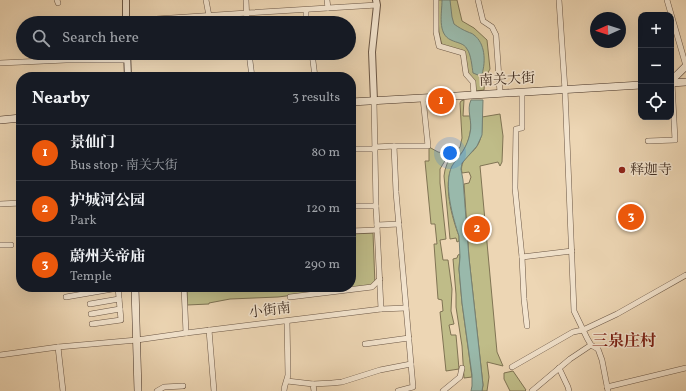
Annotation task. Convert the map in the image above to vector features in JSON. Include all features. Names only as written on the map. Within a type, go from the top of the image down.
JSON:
[{"type":"main road","points":[[674,79],[686,66]]},
{"type":"main road","points":[[674,82],[686,82]]},
{"type":"main road","name":"南关大街","points":[[356,102],[638,85]]},
{"type":"main road","points":[[0,120],[16,118]]},
{"type":"main road","points":[[135,292],[138,391]]},
{"type":"street","points":[[126,0],[126,16]]},
{"type":"street","points":[[206,0],[209,16],[306,10],[377,2],[372,52],[376,206],[381,309]]},
{"type":"street","points":[[246,0],[247,16]]},
{"type":"street","points":[[328,0],[328,8]]},
{"type":"street","points":[[436,0],[436,32],[439,46],[463,53],[466,74],[473,82],[474,95]]},
{"type":"street","points":[[478,0],[483,21],[492,27],[496,35],[500,93]]},
{"type":"street","points":[[559,0],[565,90],[574,311],[582,330],[591,344],[598,349],[602,360],[608,389],[686,368]]},
{"type":"street","points":[[667,0],[686,66]]},
{"type":"street","points":[[306,10],[306,16]]},
{"type":"street","points":[[0,63],[66,60]]},
{"type":"street","points":[[127,60],[128,72]]},
{"type":"street","points":[[250,60],[251,72]]},
{"type":"street","points":[[313,60],[314,72]]},
{"type":"street","points":[[648,141],[675,140],[671,84]]},
{"type":"street","points":[[522,92],[522,128],[516,129],[515,188],[527,326]]},
{"type":"street","points":[[356,149],[394,146],[428,146],[423,98]]},
{"type":"street","points":[[394,146],[396,192],[413,387],[398,391]]},
{"type":"street","points":[[0,204],[16,203]]},
{"type":"street","points":[[356,206],[376,206]]},
{"type":"street","points":[[356,230],[399,224]]},
{"type":"street","points":[[0,245],[10,245]]},
{"type":"street","points":[[522,257],[572,251]]},
{"type":"street","points":[[512,367],[572,332],[582,330],[617,314],[686,275]]},
{"type":"street","points":[[356,289],[372,287],[380,279]]},
{"type":"street","points":[[66,297],[95,292]]},
{"type":"street","points":[[92,324],[121,320],[118,292]]},
{"type":"street","points":[[184,292],[186,333]]},
{"type":"street","points":[[290,298],[335,292]]},
{"type":"street","points":[[90,304],[119,299]]},
{"type":"street","name":"小街南","points":[[0,355],[58,347],[137,340],[381,309],[406,308]]},
{"type":"street","points":[[91,314],[120,309]]},
{"type":"street","points":[[284,391],[284,385],[287,381],[288,375],[286,320]]},
{"type":"street","points":[[209,330],[214,391]]},
{"type":"street","points":[[365,344],[409,338]]},
{"type":"street","points":[[532,391],[570,359],[591,344]]},
{"type":"street","points":[[58,347],[63,391]]},
{"type":"street","points":[[287,381],[313,384],[332,384],[380,370],[411,364]]},
{"type":"street","points":[[443,391],[460,377],[462,368]]},
{"type":"street","points":[[559,368],[569,391]]},
{"type":"street","points":[[313,384],[314,391]]},
{"type":"street","points":[[157,391],[164,387],[183,386]]},
{"type":"shaded area","points":[[437,0],[457,0],[462,21],[474,28],[487,40],[490,69],[485,78],[484,90],[475,91],[468,74],[465,53],[442,45],[439,33]]},
{"type":"shaded area","points":[[442,0],[450,0],[454,24],[478,38],[484,53],[482,74],[478,75],[473,73],[470,57],[466,47],[451,40],[444,33],[441,23]]},
{"type":"shaded area","points":[[464,100],[463,116],[470,116],[470,134],[463,151],[452,167],[449,174],[448,183],[451,211],[459,236],[459,241],[457,242],[456,238],[450,239],[444,176],[448,161],[460,147],[462,138],[460,103]]},
{"type":"shaded area","points":[[471,100],[483,100],[482,135],[477,146],[462,163],[461,169],[483,385],[482,391],[471,391],[472,375],[459,269],[459,236],[452,211],[448,182],[449,173],[452,166],[462,153],[470,135],[471,125],[469,108]]},
{"type":"shaded area","points":[[500,114],[503,136],[502,162],[500,166],[498,162],[480,166],[497,352],[503,366],[487,362],[489,377],[487,391],[482,391],[483,385],[469,258],[464,184],[469,183],[471,177],[469,172],[462,173],[462,164],[479,143],[482,132],[482,117]]},
{"type":"shaded area","points":[[429,147],[438,152],[449,154],[440,169],[446,239],[440,240],[443,260],[448,260],[452,289],[451,311],[454,324],[449,325],[451,335],[456,335],[459,369],[446,371],[440,312],[443,311],[442,300],[438,299],[434,244],[437,244],[435,224],[431,224],[425,161],[429,161]]},
{"type":"shaded area","points":[[373,233],[375,285],[356,287],[356,234]]},
{"type":"shaded area","points":[[460,254],[459,269],[462,303],[472,377],[464,378],[462,346],[456,307],[453,259],[457,258]]},
{"type":"shaded area","points":[[187,292],[318,292],[278,297],[230,299],[209,304],[187,305]]},
{"type":"shaded area","points":[[513,371],[526,390],[525,391],[510,391],[504,379],[504,373]]},
{"type":"place","name":"景仙门","points":[[441,101]]},
{"type":"place","name":"释迦寺","points":[[622,170]]},
{"type":"place","name":"蔚州关帝庙","points":[[631,217]]},
{"type":"place","name":"护城河公园","points":[[477,229]]},
{"type":"district","name":"三泉庄村","points":[[624,342]]}]
